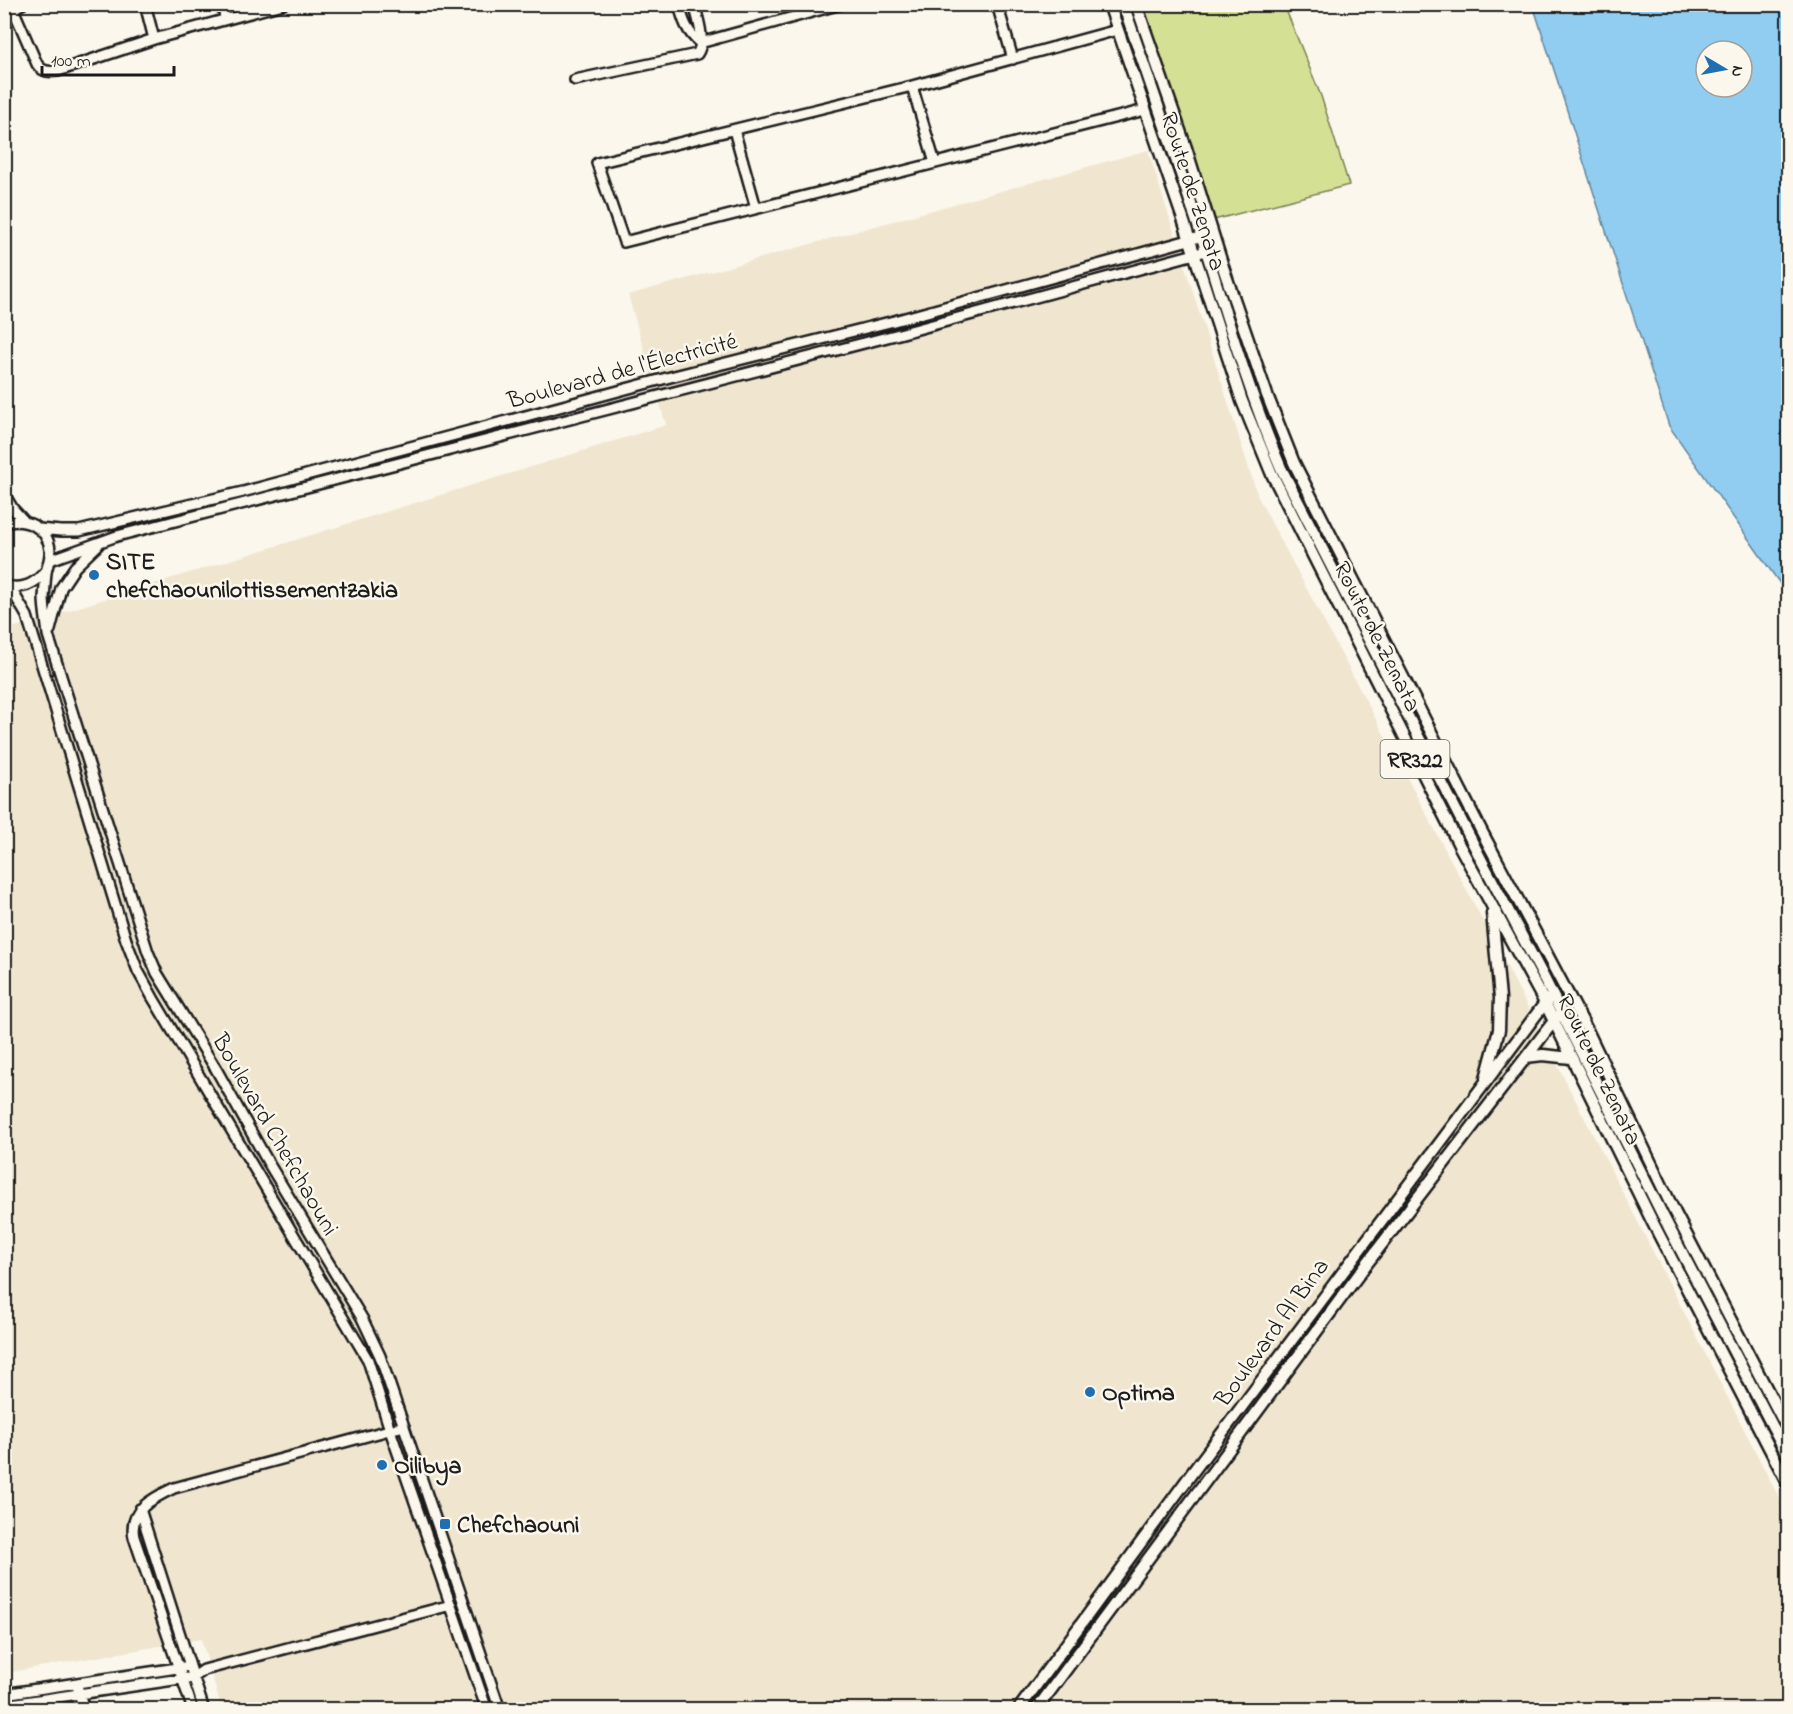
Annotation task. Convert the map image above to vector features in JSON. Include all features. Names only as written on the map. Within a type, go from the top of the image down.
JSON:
[{"type":"main road","name":"Route de Zenata","points":[[1109,4],[1145,110],[1199,237]]},
{"type":"main road","name":"Route de Zenata","points":[[1116,4],[1266,434],[1281,468],[1476,850],[1548,999]]},
{"type":"main road","name":"Route de Zenata","points":[[1123,4],[1204,251],[1298,473],[1572,1002],[1675,1213],[1788,1430]]},
{"type":"main road","name":"Route de Zenata","points":[[1136,4],[1185,148],[1199,237]]},
{"type":"main road","name":"Route de Zenata","points":[[1204,251],[1242,401],[1271,472],[1492,907],[1558,1017],[1788,1456]]},
{"type":"main road","points":[[1485,1084],[1499,1030],[1500,998],[1492,907]]},
{"type":"main road","name":"Boulevard Al Bina","points":[[1018,1710],[1192,1473],[1561,982]]},
{"type":"main road","name":"Boulevard Al Bina","points":[[1036,1710],[1365,1266],[1526,1057],[1572,1002]]},
{"type":"main road","name":"Route de Zenata","points":[[1558,1017],[1571,1058],[1653,1223],[1788,1484]]},
{"type":"main road","name":"Route de Zenata","points":[[1558,1017],[1658,1221],[1788,1473]]},
{"type":"main road","points":[[1526,1057],[1544,1055],[1571,1058]]},
{"type":"street","points":[[22,4],[9,9],[39,68],[46,72],[58,71],[154,39],[283,4]]},
{"type":"street","points":[[145,4],[154,39]]},
{"type":"street","points":[[223,4],[225,19]]},
{"type":"street","points":[[679,4],[690,35],[700,43]]},
{"type":"street","points":[[575,80],[693,56],[700,51],[701,32],[694,4]]},
{"type":"street","points":[[700,43],[841,4]]},
{"type":"street","points":[[997,4],[1013,59]]},
{"type":"street","points":[[1117,30],[912,86],[597,163],[624,242],[1145,110]]},
{"type":"street","points":[[912,86],[935,163]]},
{"type":"street","points":[[734,130],[756,208]]},
{"type":"street","name":"Boulevard de l'Électricité","points":[[39,528],[79,531],[243,492],[674,376],[894,321],[1199,237]]},
{"type":"street","name":"Boulevard de l'Électricité","points":[[50,560],[117,536],[899,334],[1204,251]]},
{"type":"street","points":[[4,494],[24,521]]},
{"type":"street","points":[[4,523],[18,520],[39,528],[46,537],[50,549],[50,560]]},
{"type":"street","points":[[48,635],[61,588],[75,567],[100,543]]},
{"type":"street","name":"Boulevard Chefchaouni","points":[[50,560],[46,571],[44,605],[48,635],[142,933],[157,973],[362,1318],[380,1356],[500,1710]]},
{"type":"street","name":"Boulevard Chefchaouni","points":[[7,586],[20,588],[30,585],[46,571]]},
{"type":"street","name":"Boulevard Chefchaouni","points":[[7,586],[27,616],[126,940],[138,971],[363,1350],[372,1370],[390,1430],[487,1710]]},
{"type":"street","points":[[204,1710],[189,1678],[180,1668],[134,1537],[133,1525],[140,1509],[154,1497],[174,1488],[404,1426]]},
{"type":"street","points":[[140,1509],[190,1666],[189,1678],[193,1710]]},
{"type":"street","points":[[4,1705],[189,1678],[204,1670],[451,1605]]},
{"type":"street","points":[[4,1694],[190,1666],[204,1670]]},
{"type":"street","points":[[77,1683],[84,1710]]},
{"type":"shaded area","points":[[1148,150],[1258,497],[1498,949],[1788,1515],[1788,1709],[222,1710],[201,1639],[5,1673],[5,630],[666,425],[628,295]]},
{"type":"green space","points":[[1132,5],[1284,5],[1321,96],[1349,185],[1202,223]]},
{"type":"water","points":[[1533,5],[1788,5],[1788,595],[1669,426]]},
{"type":"place","name":"SITE chefchaounilottissementzakia","points":[[94,575]]},
{"type":"place","name":"Optima","points":[[1090,1392]]},
{"type":"place","name":"Oilibya","points":[[382,1465]]},
{"type":"place","name":"Chefchaouni","points":[[445,1524]]}]
